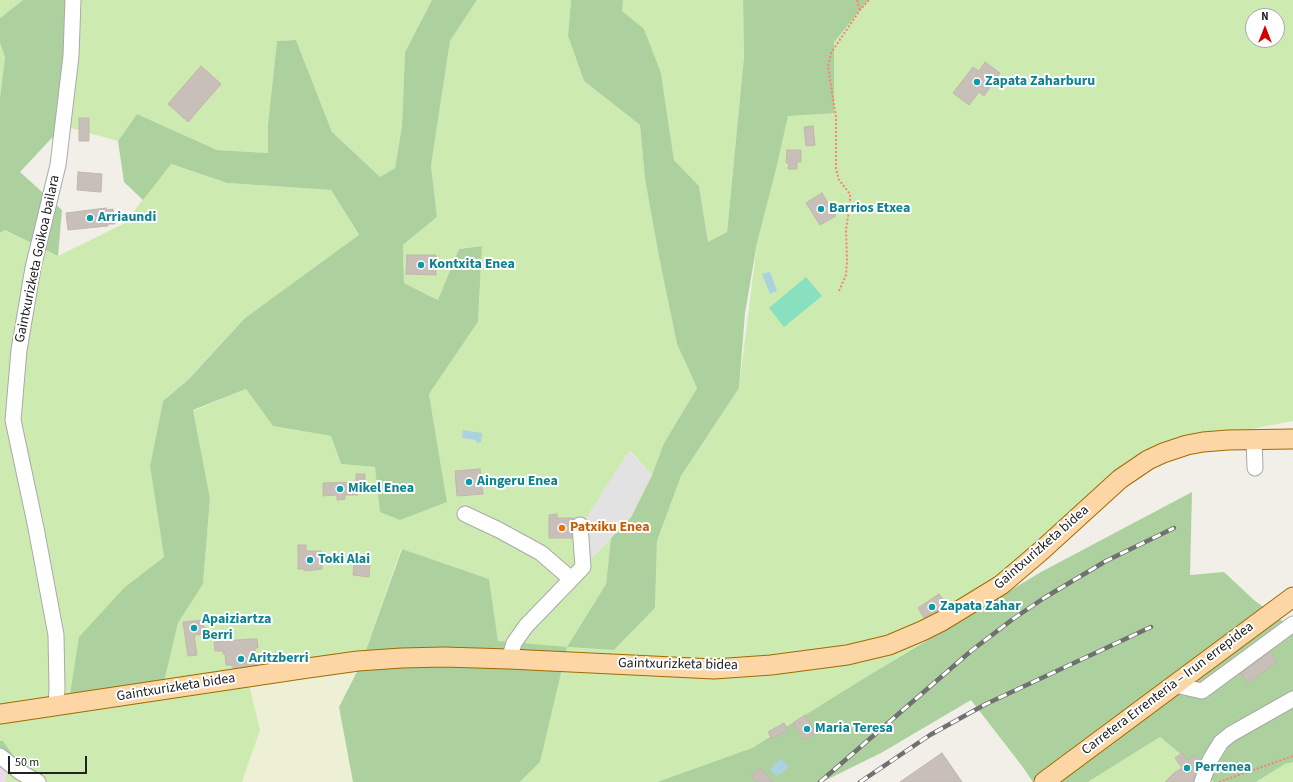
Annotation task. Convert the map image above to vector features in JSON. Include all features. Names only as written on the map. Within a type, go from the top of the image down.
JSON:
[{"type":"main road","name":"Gaintxurizketa bidea","points":[[0,714],[358,661],[444,657],[714,669],[771,665],[847,655],[889,645],[922,631],[942,621],[1001,585],[1041,552],[1120,479],[1148,460],[1163,453],[1202,442],[1293,438]]},
{"type":"main road","name":"Carretera Errenteria – Irun errepidea","points":[[1044,782],[1293,597]]},
{"type":"street","name":"Gaintxurizketa Goikoa bailara","points":[[56,706],[56,635],[36,528],[13,420],[19,350],[33,268],[58,165],[71,56],[73,0]]},
{"type":"street","points":[[1254,439],[1255,468]]},
{"type":"street","points":[[465,514],[499,530],[541,553],[571,579]]},
{"type":"street","points":[[509,659],[514,643],[526,626],[583,567],[580,524]]},
{"type":"street","points":[[1175,685],[1202,691],[1293,624]]},
{"type":"street","points":[[1202,782],[1210,760],[1221,742],[1231,734],[1293,699]]},
{"type":"street","points":[[0,756],[20,772],[38,782]]},
{"type":"path","points":[[857,0],[860,10]]},
{"type":"path","points":[[839,291],[846,275],[846,229],[850,194],[839,180],[836,169],[836,117],[828,67],[831,53],[860,10],[869,0]]},
{"type":"path","points":[[1219,782],[1293,756]]},
{"type":"shaded area","points":[[629,451],[652,475],[631,517],[586,564],[584,521]]},
{"type":"shaded area","points":[[0,766],[6,769],[6,782],[0,782]]},
{"type":"green space","points":[[0,0],[23,0],[0,18]]},
{"type":"green space","points":[[23,0],[69,0],[63,126],[20,172],[62,210],[58,256],[5,230],[0,233],[0,97],[5,57],[0,43],[0,18]]},
{"type":"green space","points":[[70,0],[432,0],[405,52],[402,126],[395,168],[379,178],[332,132],[296,40],[277,41],[268,124],[268,153],[217,150],[137,114],[118,141],[63,126]]},
{"type":"green space","points":[[432,0],[477,0],[450,41],[431,166],[437,217],[403,245],[404,283],[438,300],[459,249],[482,246],[478,322],[429,394],[447,502],[400,520],[380,512],[375,467],[341,464],[331,436],[273,426],[246,389],[193,410],[210,498],[203,584],[178,623],[164,682],[70,695],[79,637],[125,587],[164,557],[150,466],[163,401],[189,379],[245,318],[359,235],[331,190],[227,183],[171,164],[143,200],[124,182],[118,141],[137,114],[217,150],[268,153],[268,124],[277,41],[296,40],[332,132],[380,177],[395,168],[402,126],[405,52]]},
{"type":"green space","points":[[477,0],[571,0],[568,36],[584,81],[640,125],[645,179],[677,344],[697,388],[664,443],[652,475],[630,451],[587,563],[611,538],[606,584],[567,647],[614,650],[655,608],[657,541],[681,476],[739,388],[757,243],[788,116],[833,35],[867,0],[1293,0],[1293,421],[1194,440],[1058,528],[964,617],[752,748],[657,782],[520,782],[540,762],[498,642],[489,579],[401,549],[361,664],[245,669],[260,730],[242,782],[6,782],[3,741],[0,741],[0,233],[5,230],[58,256],[125,223],[170,164],[227,183],[331,190],[359,236],[245,318],[189,379],[163,401],[150,466],[164,557],[125,587],[164,682],[178,623],[203,583],[210,498],[193,411],[246,389],[273,426],[331,436],[341,464],[376,467],[447,502],[429,394],[478,322],[482,246],[459,249],[439,300],[404,283],[403,245],[437,217],[431,166],[450,41]]},
{"type":"green space","points":[[571,0],[623,0],[622,11],[644,29],[661,73],[674,160],[699,186],[708,242],[727,232],[744,57],[743,0],[868,0],[834,42],[834,113],[788,116],[757,243],[745,313],[739,388],[681,476],[657,541],[655,608],[614,650],[567,647],[606,584],[611,538],[631,517],[652,475],[664,443],[697,388],[677,344],[645,179],[640,125],[584,81],[568,36]]},
{"type":"green space","points":[[623,0],[743,0],[744,57],[727,232],[708,242],[699,186],[674,160],[661,73],[621,11]]},
{"type":"green space","points":[[0,43],[5,57],[0,97]]},
{"type":"green space","points":[[806,277],[822,296],[784,327],[769,308]]},
{"type":"green space","points":[[1192,492],[1190,575],[1224,572],[1254,600],[1293,629],[1293,762],[1285,764],[1256,782],[1214,782],[1160,737],[1088,782],[1033,782],[971,700],[881,753],[822,782],[657,782],[752,748],[866,677],[1041,572]]},
{"type":"green space","points":[[402,549],[489,579],[498,641],[567,647],[540,762],[520,782],[353,782],[339,707],[361,664]]},
{"type":"green space","points":[[361,664],[339,707],[353,782],[242,782],[259,730],[245,669]]},
{"type":"green space","points":[[1160,737],[1214,782],[1088,782]]},
{"type":"green space","points":[[0,741],[3,741],[14,757],[6,769],[0,766]]},
{"type":"green space","points":[[1293,762],[1293,782],[1256,782],[1285,764]]},
{"type":"water","points":[[770,272],[777,291],[770,294],[762,274]]},
{"type":"water","points":[[463,430],[482,433],[481,442],[462,438]]},
{"type":"water","points":[[781,758],[789,767],[777,777],[770,769]]},
{"type":"building","name":"Zapata Zaharburu","points":[[985,62],[1000,73],[984,96],[979,92],[969,105],[953,93],[973,67],[979,71]]},
{"type":"building","points":[[201,66],[221,84],[188,122],[168,104]]},
{"type":"building","points":[[79,118],[89,118],[89,141],[79,141]]},
{"type":"building","points":[[813,126],[815,145],[806,146],[804,127]]},
{"type":"building","points":[[787,150],[801,150],[801,162],[797,162],[797,169],[788,169],[789,163],[786,163]]},
{"type":"building","points":[[78,172],[102,174],[101,192],[77,190]]},
{"type":"building","name":"Barrios Etxea","points":[[822,193],[836,216],[820,225],[806,203]]},
{"type":"building","name":"Arriaundi","points":[[106,208],[106,210],[113,209],[115,224],[68,230],[66,213]]},
{"type":"building","name":"Kontxita Enea","points":[[407,255],[436,255],[436,275],[406,274]]},
{"type":"building","name":"Aingeru Enea","points":[[480,469],[483,494],[457,496],[455,471]]},
{"type":"building","name":"Mikel Enea","points":[[356,474],[365,474],[365,483],[357,484],[358,495],[345,495],[345,499],[337,500],[337,495],[323,496],[323,483],[356,482]]},
{"type":"building","name":"Patxiku Enea","points":[[557,514],[557,518],[574,518],[571,525],[572,538],[549,538],[549,515]]},
{"type":"building","name":"Toki Alai","points":[[298,545],[306,545],[306,551],[321,551],[322,569],[305,571],[305,569],[298,569]]},
{"type":"building","points":[[354,563],[370,565],[369,577],[353,575]]},
{"type":"building","name":"Zapata Zahar","points":[[939,594],[947,605],[924,618],[918,608]]},
{"type":"building","name":"Apaiziartza Berri","points":[[203,620],[205,634],[194,635],[197,655],[188,656],[183,622]]},
{"type":"building","name":"Aritzberri","points":[[257,639],[258,648],[255,648],[257,665],[233,668],[233,665],[226,665],[225,653],[223,654],[223,651],[215,651],[214,642]]},
{"type":"building","points":[[1270,652],[1277,662],[1248,683],[1241,673]]},
{"type":"building","name":"Maria Teresa","points":[[805,715],[816,733],[804,740],[793,723]]},
{"type":"building","points":[[784,723],[788,730],[772,739],[768,732]]},
{"type":"building","points":[[942,753],[962,782],[900,782],[910,775]]},
{"type":"building","name":"Perrenea","points":[[1182,753],[1188,760],[1195,755],[1200,761],[1193,767],[1196,771],[1193,782],[1165,782],[1174,773],[1182,768],[1175,758]]},
{"type":"building","points":[[761,768],[773,782],[756,782],[751,775]]},
{"type":"railway","points":[[820,782],[971,651],[1013,619],[1044,598],[1106,561],[1174,528]]},
{"type":"railway","points":[[860,782],[930,735],[986,704],[1151,627]]},
{"type":"place","name":"Zapata Zaharburu","points":[[977,82]]},
{"type":"place","name":"Barrios Etxea","points":[[821,209]]},
{"type":"place","name":"Arriaundi","points":[[90,218]]},
{"type":"place","name":"Kontxita Enea","points":[[421,265]]},
{"type":"place","name":"Aingeru Enea","points":[[469,482]]},
{"type":"place","name":"Mikel Enea","points":[[340,489]]},
{"type":"place","name":"Patxiku Enea","points":[[562,528]]},
{"type":"place","name":"Toki Alai","points":[[310,560]]},
{"type":"place","name":"Zapata Zahar","points":[[932,607]]},
{"type":"place","name":"Apaiziartza Berri","points":[[194,628]]},
{"type":"place","name":"Aritzberri","points":[[241,659]]},
{"type":"place","name":"Maria Teresa","points":[[807,729]]},
{"type":"place","name":"Perrenea","points":[[1187,768]]}]
